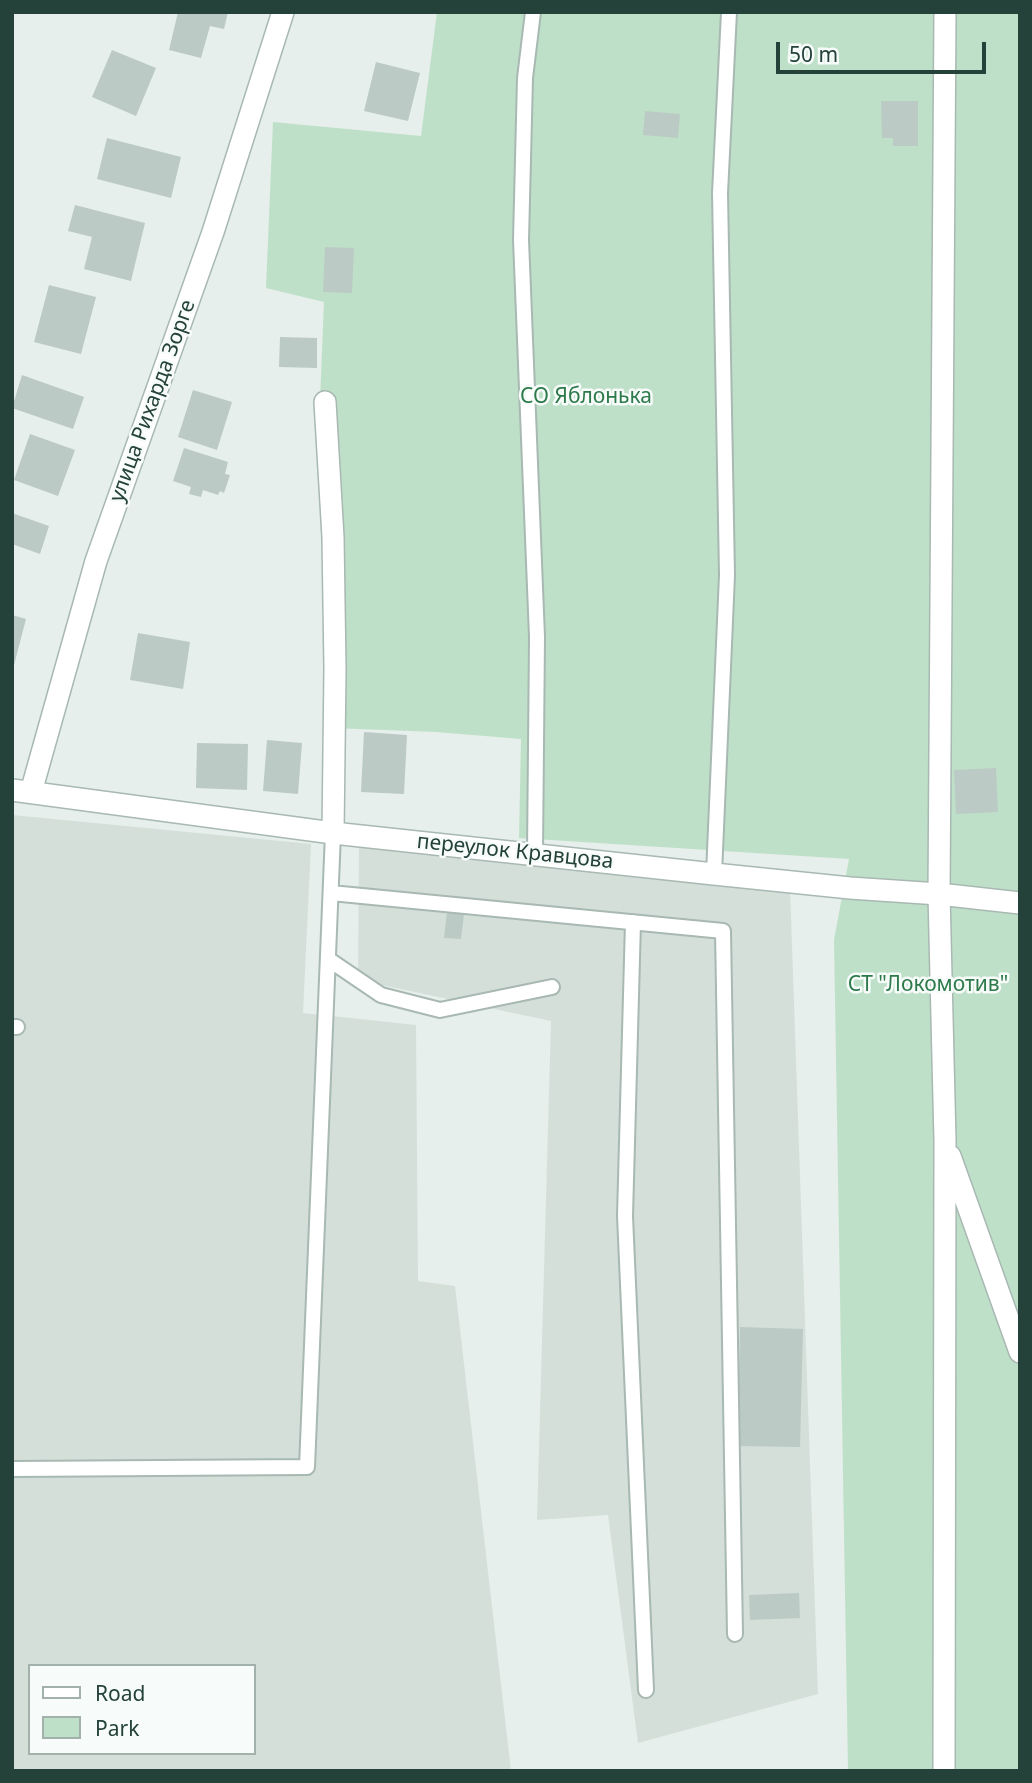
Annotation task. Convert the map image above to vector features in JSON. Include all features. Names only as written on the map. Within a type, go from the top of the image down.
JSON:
[{"type":"street","name":"улица Рихарда Зорге","points":[[22,791],[96,561],[213,232],[283,12]]},
{"type":"street","points":[[944,1771],[945,1141],[939,894],[945,12]]},
{"type":"street","points":[[325,401],[333,537],[333,833]]},
{"type":"street","name":"переулок Кравцова","points":[[22,791],[333,833],[850,888],[1020,902]]},
{"type":"street","points":[[945,1141],[1020,1352]]},
{"type":"lane","points":[[533,12],[525,78],[521,240],[537,638],[535,853]]},
{"type":"lane","points":[[714,874],[727,575],[720,193],[729,12]]},
{"type":"lane","points":[[12,1469],[307,1467],[333,833]]},
{"type":"lane","points":[[331,893],[723,931],[735,1634]]},
{"type":"lane","points":[[633,922],[625,1216],[646,1690]]},
{"type":"lane","points":[[328,959],[381,995],[440,1010],[552,987]]},
{"type":"shaded area","points":[[12,815],[311,844],[303,1013],[416,1025],[418,1281],[455,1286],[511,1771],[12,1771]]},
{"type":"shaded area","points":[[359,842],[790,888],[818,1694],[638,1743],[608,1515],[537,1520],[551,1021],[358,980]]},
{"type":"green space","points":[[437,12],[1020,12],[1020,1771],[848,1771],[834,940],[849,859],[519,838],[521,739],[332,728],[320,400],[324,302],[266,288],[273,122],[421,136]]},
{"type":"building","points":[[178,12],[228,12],[224,29],[210,26],[201,58],[169,50]]},
{"type":"building","points":[[112,50],[156,68],[136,116],[92,97]]},
{"type":"building","points":[[376,62],[420,73],[408,121],[364,111]]},
{"type":"building","points":[[881,101],[918,101],[918,146],[893,146],[893,138],[882,138]]},
{"type":"building","points":[[645,111],[680,114],[678,138],[643,135]]},
{"type":"building","points":[[107,138],[181,157],[171,198],[97,179]]},
{"type":"building","points":[[75,205],[145,223],[131,281],[84,269],[92,237],[68,231]]},
{"type":"building","points":[[325,247],[354,248],[352,293],[323,292]]},
{"type":"building","points":[[49,285],[96,297],[81,354],[34,342]]},
{"type":"building","points":[[280,337],[317,338],[317,368],[279,367]]},
{"type":"building","points":[[22,375],[84,397],[73,429],[12,408]]},
{"type":"building","points":[[193,390],[232,402],[217,450],[178,437]]},
{"type":"building","points":[[30,434],[75,450],[58,496],[14,480]]},
{"type":"building","points":[[184,448],[228,462],[225,474],[230,475],[224,493],[220,491],[218,495],[203,490],[201,497],[189,494],[191,487],[173,481]]},
{"type":"building","points":[[12,513],[49,526],[40,554],[12,544]]},
{"type":"building","points":[[12,615],[26,619],[13,669],[12,669]]},
{"type":"building","points":[[138,633],[190,642],[183,689],[130,680]]},
{"type":"building","points":[[364,732],[407,735],[404,794],[361,792]]},
{"type":"building","points":[[267,740],[302,743],[298,794],[263,791]]},
{"type":"building","points":[[197,743],[248,744],[247,790],[196,788]]},
{"type":"building","points":[[996,768],[998,812],[956,814],[954,770]]},
{"type":"building","points":[[447,912],[464,914],[461,939],[444,938]]},
{"type":"building","points":[[740,1327],[803,1329],[800,1447],[738,1446]]},
{"type":"building","points":[[799,1593],[800,1618],[750,1620],[749,1595]]},
{"type":"park label","name":"СО Яблонька","points":[[586,397]]},
{"type":"park label","name":"СТ \"Локомотив\"","points":[[928,985]]}]
